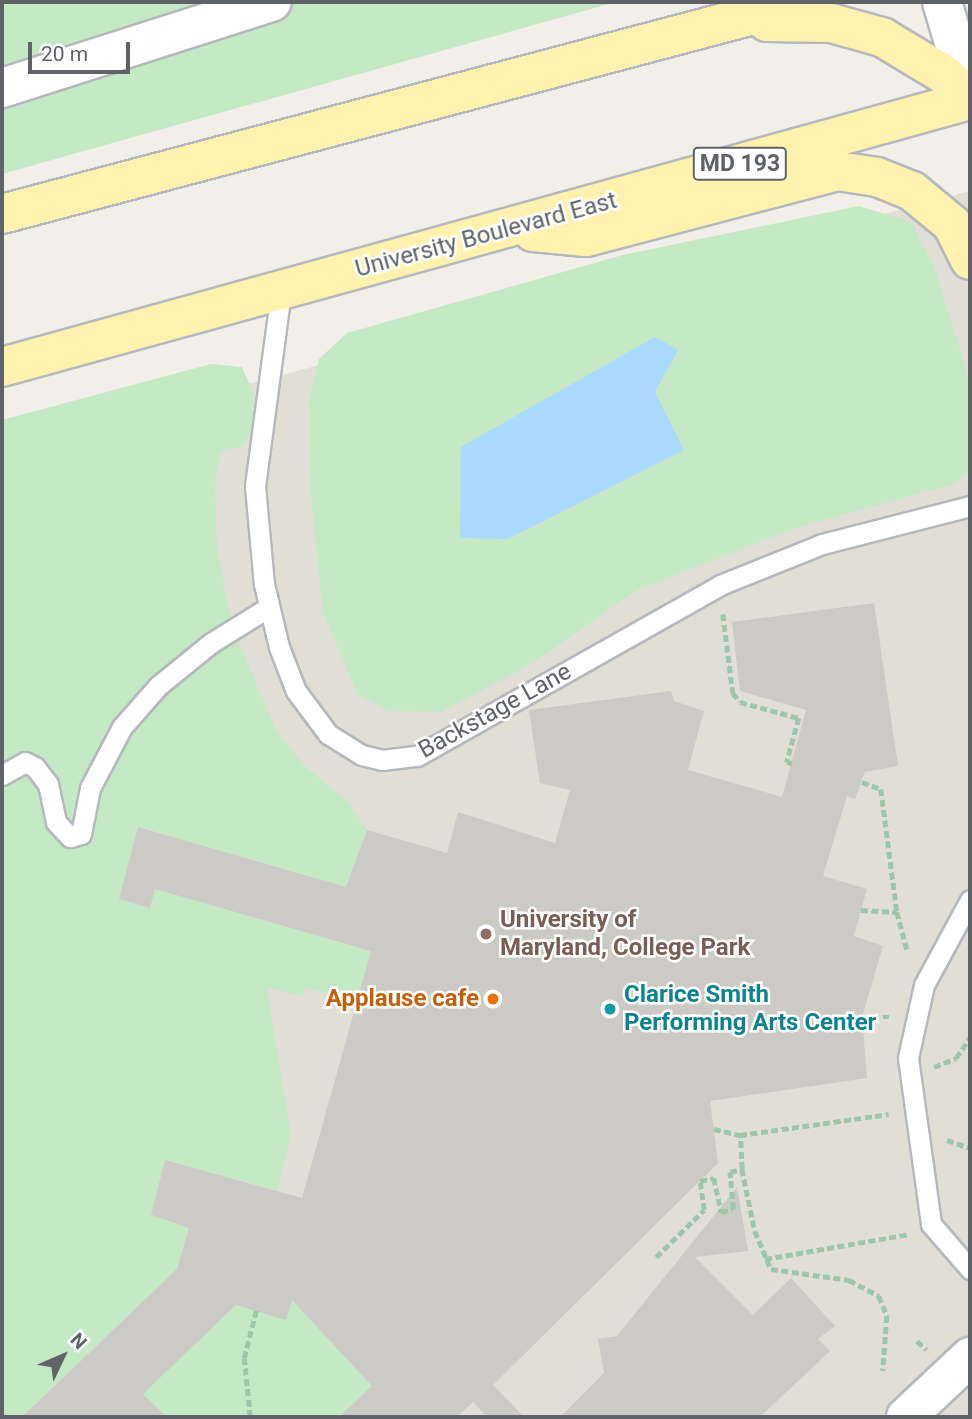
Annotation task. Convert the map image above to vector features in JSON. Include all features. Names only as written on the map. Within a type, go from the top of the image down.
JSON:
[{"type":"main road","points":[[2,214],[802,2]]},
{"type":"main road","points":[[691,33],[785,20],[855,28],[907,50],[970,98]]},
{"type":"main road","name":"University Boulevard East","points":[[2,367],[510,230],[970,98]]},
{"type":"main road","points":[[510,230],[586,237],[836,171],[877,177],[912,191],[952,224],[970,260]]},
{"type":"street","points":[[2,88],[272,2]]},
{"type":"street","points":[[942,2],[970,98]]},
{"type":"street","points":[[906,1417],[970,1357]]},
{"type":"lane","name":"Backstage Lane","points":[[281,291],[255,486],[256,532],[279,647],[310,712],[341,744],[362,755],[397,760],[442,746],[634,630],[720,585],[822,544],[970,506]]},
{"type":"lane","points":[[2,775],[26,762],[35,767],[48,784],[56,822],[69,837],[81,834],[90,788],[122,727],[179,669],[270,607]]},
{"type":"lane","points":[[970,900],[924,985],[908,1058],[931,1224],[970,1269]]},
{"type":"path","points":[[724,621],[733,693],[740,702],[799,718],[787,762],[792,763]]},
{"type":"path","points":[[862,782],[881,789],[897,912],[907,950]]},
{"type":"path","points":[[861,910],[897,912]]},
{"type":"path","points":[[862,1017],[889,1017]]},
{"type":"path","points":[[714,1129],[740,1135],[893,1113]]},
{"type":"path","points":[[740,1135],[742,1169],[765,1259],[771,1269],[849,1280],[879,1296],[887,1317],[883,1371]]},
{"type":"path","points":[[656,1257],[704,1210],[700,1181],[714,1178],[721,1212],[733,1209],[730,1172],[742,1169]]},
{"type":"path","points":[[765,1259],[914,1233]]},
{"type":"path","points":[[250,1417],[244,1358],[256,1311]]},
{"type":"shaded area","name":"University of Maryland, College Park","points":[[970,191],[970,1417],[2,1417],[2,450]]},
{"type":"green space","points":[[2,2],[616,2],[2,174]]},
{"type":"green space","points":[[859,206],[911,222],[934,266],[970,382],[970,469],[957,483],[795,528],[637,590],[530,665],[441,712],[390,711],[358,695],[323,612],[310,487],[309,399],[319,359],[347,333],[623,255]],"holes":[[[684,450],[509,539],[460,538]]]},
{"type":"green space","points":[[211,364],[242,367],[254,395],[252,428],[243,447],[221,450],[215,486],[217,545],[231,624],[277,732],[308,769],[346,800],[367,830],[346,887],[138,827],[119,899],[149,908],[155,889],[371,951],[357,1001],[306,988],[303,996],[267,988],[291,1134],[278,1191],[165,1160],[151,1215],[189,1228],[177,1269],[22,1417],[2,1417],[2,420]]},
{"type":"green space","points":[[292,1300],[372,1386],[339,1417],[166,1417],[143,1394],[236,1305]]},
{"type":"water","points":[[655,337],[678,350],[655,392],[684,450],[508,539],[460,538],[461,447]]},
{"type":"building","name":"Clarice Smith Performing Arts Center","points":[[874,603],[898,766],[865,772],[855,799],[847,796],[823,876],[867,889],[854,936],[883,946],[862,1017],[867,1078],[710,1101],[718,1163],[493,1385],[524,1417],[487,1417],[473,1402],[457,1417],[339,1417],[372,1386],[292,1300],[286,1320],[236,1305],[143,1394],[166,1417],[22,1417],[177,1269],[189,1228],[151,1215],[165,1160],[302,1198],[371,951],[155,889],[150,908],[119,899],[138,827],[346,887],[367,830],[447,853],[458,812],[555,843],[570,790],[540,783],[529,710],[671,691],[674,701],[704,711],[688,770],[782,797],[806,710],[740,691],[732,622]]},
{"type":"building","points":[[737,1187],[748,1251],[695,1257],[753,1315],[791,1278],[835,1326],[818,1339],[830,1351],[760,1417],[560,1417],[604,1373],[598,1339],[617,1336]]},
{"type":"place","name":"University of Maryland, College Park","points":[[486,934]]},
{"type":"place","name":"Applause cafe","points":[[493,999]]},
{"type":"place","name":"Clarice Smith Performing Arts Center","points":[[610,1009]]}]
